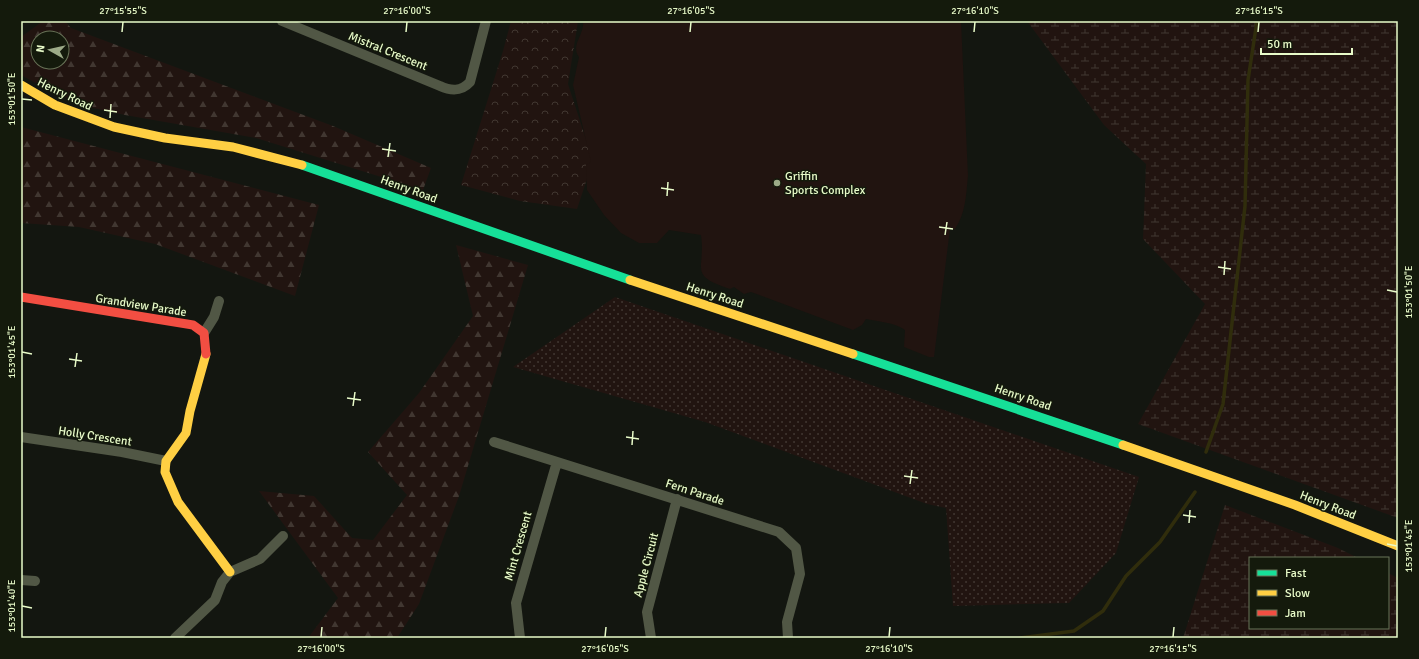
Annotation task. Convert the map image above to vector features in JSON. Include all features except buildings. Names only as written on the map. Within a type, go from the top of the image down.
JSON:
[{"type":"main road","name":"Henry Road","points":[[21,85],[61,108],[94,121],[126,130],[233,147],[319,170],[606,272],[1025,410],[1295,505],[1398,546]]},
{"type":"main road","name":"Grandview Parade","points":[[21,297],[193,325],[204,333]]},
{"type":"main road","points":[[204,333],[207,352],[190,411],[186,433],[166,461],[165,472],[178,502],[230,572]]},
{"type":"street","name":"Mistral Crescent","points":[[282,21],[446,89],[455,90],[462,89],[470,82],[486,21]]},
{"type":"street","points":[[204,333],[214,317],[220,301]]},
{"type":"street","name":"Holly Crescent","points":[[21,437],[122,452],[166,461]]},
{"type":"street","name":"Fern Parade","points":[[494,442],[779,532],[796,548],[800,574],[787,622],[788,638]]},
{"type":"street","name":"Mint Crescent","points":[[520,638],[516,603],[524,569],[557,462]]},
{"type":"street","name":"Apple Circuit","points":[[651,638],[647,612],[677,499]]},
{"type":"street","points":[[175,638],[215,600],[222,582],[230,572],[260,559],[283,536]]},
{"type":"street","points":[[21,580],[35,581]]},
{"type":"green space","points":[[43,21],[65,21],[71,28],[333,126],[431,168],[423,190],[256,138],[125,115],[89,107],[52,92],[21,75],[21,37],[30,30],[30,70],[70,70],[70,30],[31,30]]},
{"type":"green space","points":[[511,21],[578,21],[568,84],[593,161],[577,209],[520,201],[461,185]]},
{"type":"green space","name":"Griffin Sports Complex","points":[[583,21],[961,21],[968,176],[965,203],[959,223],[955,229],[950,229],[934,357],[929,357],[904,347],[905,330],[896,325],[866,319],[862,325],[853,330],[751,292],[744,294],[734,287],[730,289],[708,280],[703,275],[701,270],[701,235],[669,230],[657,243],[639,243],[621,233],[604,215],[587,190],[586,165],[591,162],[573,85],[579,57],[576,48],[582,30]]},
{"type":"green space","points":[[1027,21],[1398,21],[1398,518],[1138,424],[1205,304],[1143,239],[1146,164],[1104,125]]},
{"type":"green space","points":[[21,127],[319,205],[295,296],[155,244],[79,227],[21,223]]},
{"type":"green space","points":[[456,245],[528,265],[459,496],[419,604],[397,638],[308,638],[338,598],[259,491],[314,496],[352,538],[373,540],[407,495],[368,452],[419,393],[473,316]]},
{"type":"green space","points":[[615,297],[1139,477],[1116,553],[1069,603],[953,606],[946,508],[927,504],[705,422],[513,367]]},
{"type":"green space","points":[[1225,505],[1338,548],[1356,557],[1249,557],[1249,629],[1389,629],[1389,574],[1398,578],[1398,638],[1183,638]]},
{"type":"waterway","points":[[1206,452],[1223,404],[1245,206],[1248,80],[1257,21]]},
{"type":"waterway","points":[[1020,638],[1074,631],[1103,611],[1126,576],[1160,542],[1195,492]]},
{"type":"traffic: fast","points":[[302,165],[630,280]]},
{"type":"traffic: fast","points":[[853,354],[1123,445]]},
{"type":"traffic: slow","points":[[21,85],[55,105],[114,127],[165,138],[233,147],[302,165]]},
{"type":"traffic: slow","points":[[630,280],[853,354]]},
{"type":"traffic: slow","points":[[206,354],[190,411],[186,433],[166,461],[165,472],[178,502],[230,572]]},
{"type":"traffic: slow","points":[[1123,445],[1295,505],[1398,546]]},
{"type":"traffic: jam","points":[[21,297],[193,325],[204,333],[206,354]]},
{"type":"place","name":"Griffin Sports Complex","points":[[777,183]]}]
